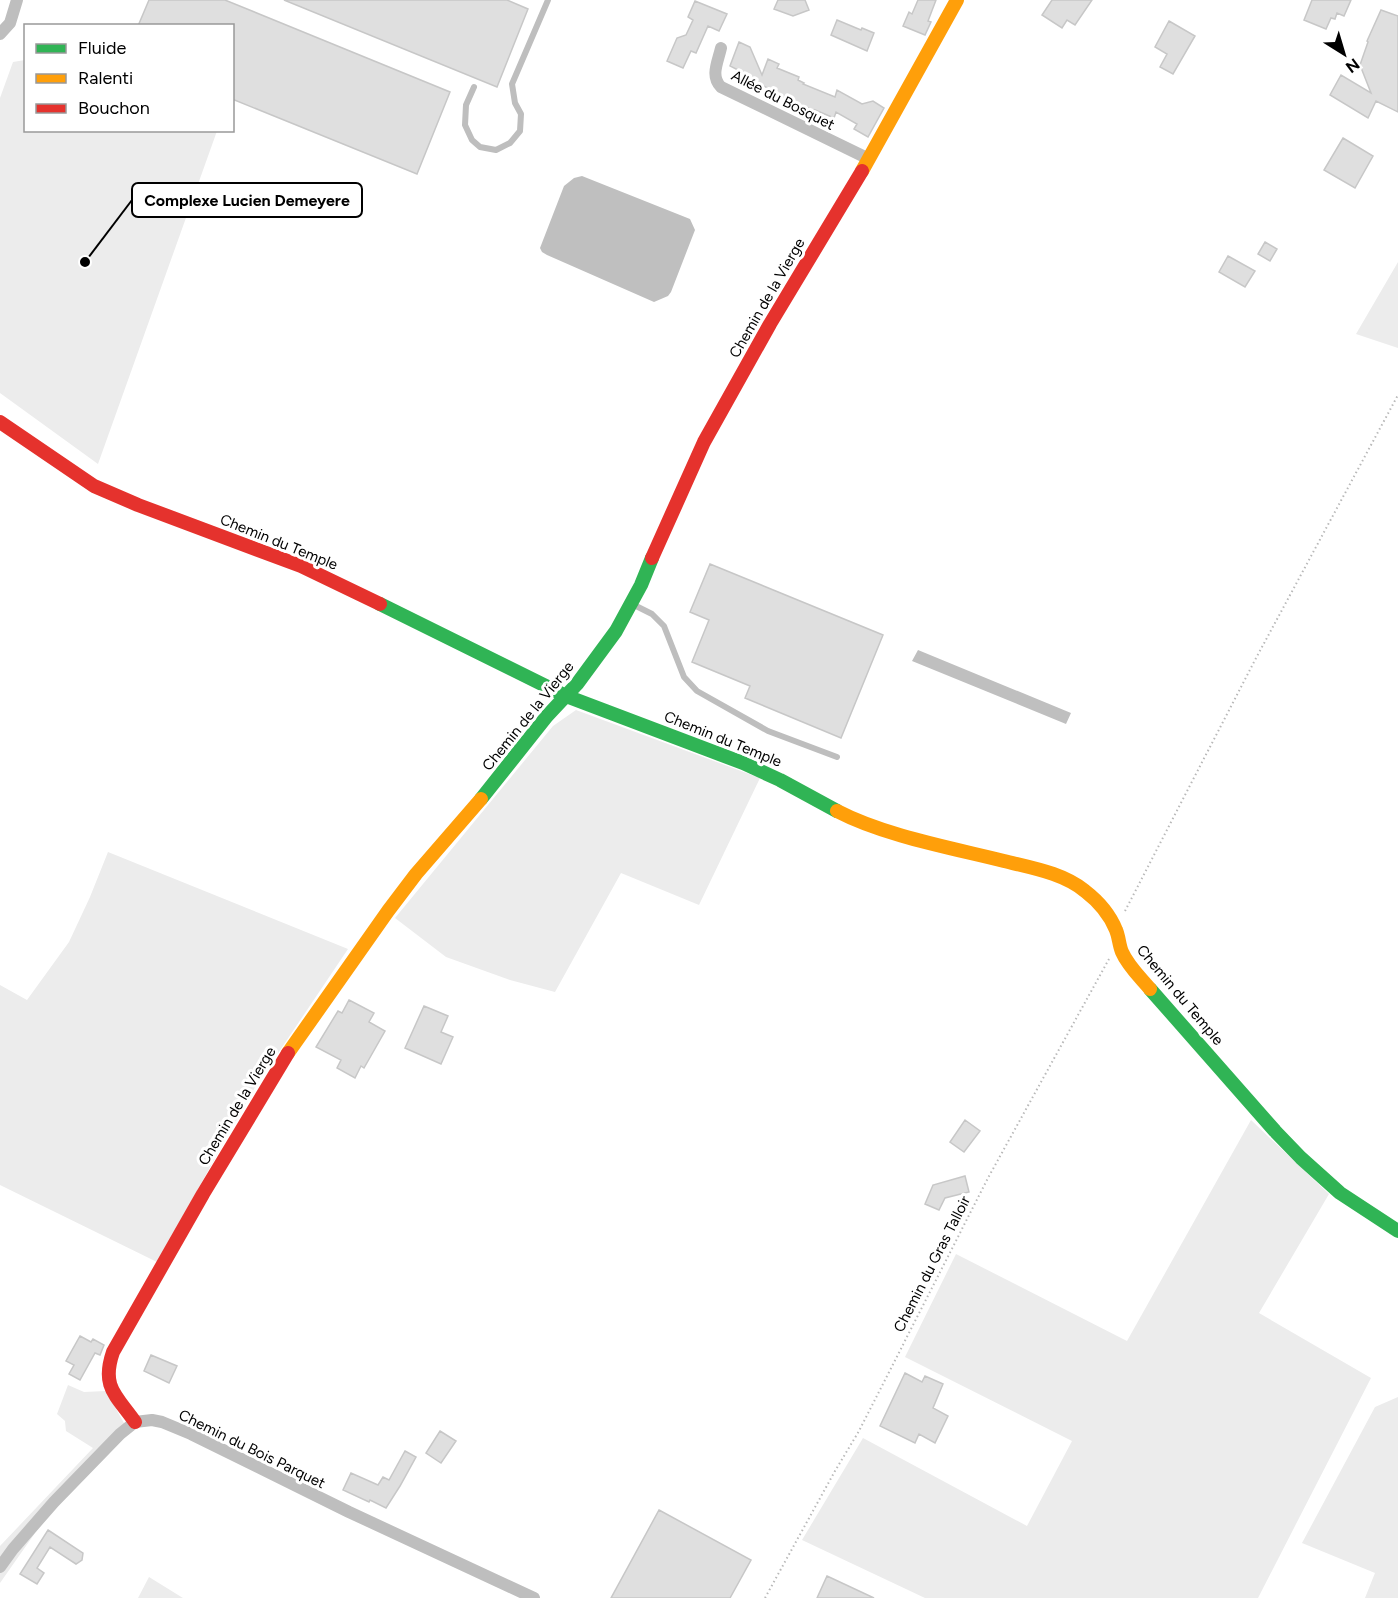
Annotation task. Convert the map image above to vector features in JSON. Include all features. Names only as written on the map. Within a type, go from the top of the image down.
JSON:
[{"type":"street","points":[[0,34],[10,23],[17,0]]},
{"type":"street","name":"Chemin de la Vierge","points":[[135,1422],[110,1387],[108,1370],[113,1352],[231,1146],[286,1056],[403,890],[585,674],[616,631],[641,585],[704,442],[770,324],[869,159],[957,0]]},
{"type":"street","name":"Allée du Bosquet","points":[[721,48],[715,74],[716,82],[721,87],[869,159]]},
{"type":"street","name":"Chemin du Temple","points":[[0,422],[94,486],[148,509],[301,566],[566,696],[743,763],[843,814],[873,826],[1061,876],[1079,886],[1095,898],[1107,913],[1122,952],[1132,968],[1275,1131],[1340,1193],[1398,1231]]},
{"type":"street","name":"Chemin du Bois Parquet","points":[[135,1422],[152,1420],[182,1430],[349,1512],[534,1598]]},
{"type":"street","points":[[0,1567],[54,1502],[120,1434],[135,1422]]},
{"type":"lane","points":[[474,87],[466,105],[465,124],[472,140],[480,147],[496,150],[510,143],[520,131],[521,114],[515,103],[512,84],[549,0]]},
{"type":"lane","points":[[630,604],[659,619],[664,626],[684,677],[697,691],[768,731],[837,757]]},
{"type":"path","name":"Chemin du Gras Talloir","points":[[765,1598],[859,1431],[988,1178],[1117,935],[1255,660],[1398,395]]},
{"type":"shaded area","points":[[24,60],[24,132],[217,132],[98,464],[0,393],[0,98],[13,62]]},
{"type":"shaded area","points":[[582,176],[690,219],[695,230],[668,296],[654,302],[542,252],[540,248],[564,186],[574,178]]},
{"type":"shaded area","points":[[1398,262],[1398,348],[1356,334]]},
{"type":"shaded area","points":[[918,650],[1071,713],[1066,724],[912,661]]},
{"type":"shaded area","points":[[576,710],[760,778],[699,905],[621,873],[555,992],[510,980],[446,957],[395,918],[553,726]]},
{"type":"shaded area","points":[[108,852],[348,949],[254,1089],[157,1262],[0,1185],[0,985],[27,1000],[69,942]]},
{"type":"shaded area","points":[[1251,1120],[1329,1194],[1259,1313],[1371,1378],[1258,1598],[925,1598],[802,1540],[863,1438],[1027,1526],[1072,1441],[905,1357],[956,1254],[1127,1341]]},
{"type":"shaded area","points":[[68,1385],[84,1392],[106,1391],[129,1432],[47,1516],[0,1583],[0,1546],[93,1448],[66,1431],[65,1421],[57,1414]]},
{"type":"shaded area","points":[[1398,1397],[1398,1598],[1365,1598],[1375,1573],[1302,1543],[1375,1407]]},
{"type":"shaded area","points":[[149,1577],[183,1598],[138,1598]]},
{"type":"building","points":[[149,0],[225,0],[450,92],[417,174],[234,100],[234,24],[139,24]]},
{"type":"building","points":[[284,0],[507,0],[528,9],[497,87]]},
{"type":"building","points":[[778,0],[805,0],[809,10],[793,16],[774,9]]},
{"type":"building","points":[[918,0],[936,0],[928,21],[931,22],[925,35],[903,26]]},
{"type":"building","points":[[1052,0],[1092,0],[1075,25],[1067,20],[1062,28],[1042,15]]},
{"type":"building","points":[[1312,0],[1351,0],[1344,16],[1337,13],[1335,19],[1331,18],[1326,29],[1304,20]]},
{"type":"building","points":[[695,1],[727,14],[719,31],[708,26],[696,53],[691,51],[683,68],[667,61],[677,38],[686,35],[693,20],[688,17]]},
{"type":"building","points":[[1381,10],[1398,16],[1398,112],[1376,101],[1368,118],[1330,95],[1341,75],[1371,93],[1360,65],[1367,41]]},
{"type":"building","points":[[837,20],[874,33],[867,51],[831,35]]},
{"type":"building","points":[[1169,21],[1195,36],[1173,74],[1160,67],[1167,54],[1155,47]]},
{"type":"building","points":[[739,42],[750,47],[762,75],[768,59],[779,64],[777,68],[799,77],[798,80],[803,84],[835,97],[837,90],[862,104],[873,101],[884,108],[868,137],[854,129],[857,124],[836,112],[834,118],[815,111],[737,73],[738,70],[730,66]]},
{"type":"building","points":[[1343,138],[1373,156],[1355,188],[1324,170]]},
{"type":"building","points":[[1265,242],[1277,249],[1270,261],[1258,254]]},
{"type":"building","points":[[1228,256],[1255,271],[1245,287],[1219,272]]},
{"type":"building","points":[[710,564],[883,635],[841,738],[745,698],[750,686],[692,662],[709,620],[690,612]]},
{"type":"building","points":[[349,1000],[374,1013],[369,1022],[385,1031],[364,1068],[361,1066],[355,1078],[337,1068],[341,1060],[316,1047],[338,1011],[342,1013]]},
{"type":"building","points":[[424,1006],[448,1016],[441,1032],[453,1037],[441,1064],[405,1048]]},
{"type":"building","points":[[965,1120],[980,1131],[964,1152],[950,1142]]},
{"type":"building","points":[[965,1176],[969,1192],[945,1198],[939,1210],[925,1204],[933,1185]]},
{"type":"building","points":[[80,1336],[104,1345],[100,1355],[95,1353],[80,1380],[69,1374],[74,1365],[66,1361]]},
{"type":"building","points":[[151,1355],[177,1366],[169,1383],[144,1371]]},
{"type":"building","points":[[905,1373],[922,1382],[925,1376],[943,1384],[933,1408],[948,1416],[935,1443],[919,1434],[915,1443],[880,1426]]},
{"type":"building","points":[[440,1431],[456,1441],[441,1463],[426,1453]]},
{"type":"building","points":[[405,1451],[416,1457],[386,1508],[343,1490],[351,1473],[378,1485],[383,1477],[389,1480]]},
{"type":"building","points":[[659,1510],[751,1560],[730,1598],[611,1598]]},
{"type":"building","points":[[48,1530],[83,1553],[82,1560],[76,1564],[50,1547],[37,1568],[44,1573],[37,1584],[20,1574]]},
{"type":"building","points":[[827,1576],[874,1598],[817,1598]]},
{"type":"traffic: fast","points":[[481,799],[547,716],[577,684],[616,631],[641,585],[652,558]]},
{"type":"traffic: fast","points":[[380,604],[566,696],[743,763],[837,811]]},
{"type":"traffic: fast","points":[[1150,989],[1301,1158],[1340,1193],[1398,1231]]},
{"type":"traffic: slow","points":[[862,171],[957,0]]},
{"type":"traffic: slow","points":[[288,1053],[416,874],[481,799]]},
{"type":"traffic: slow","points":[[837,811],[876,828],[1036,869],[1057,875],[1076,885],[1094,899],[1107,914],[1116,930],[1125,957],[1150,989]]},
{"type":"traffic: jam","points":[[652,558],[704,442],[770,324],[862,171]]},
{"type":"traffic: jam","points":[[0,422],[94,486],[138,505],[301,566],[380,604]]},
{"type":"traffic: jam","points":[[135,1422],[112,1390],[109,1374],[113,1352],[203,1194],[288,1053]]},
{"type":"place","name":"Complexe Lucien Demeyere","points":[[85,262]]}]
